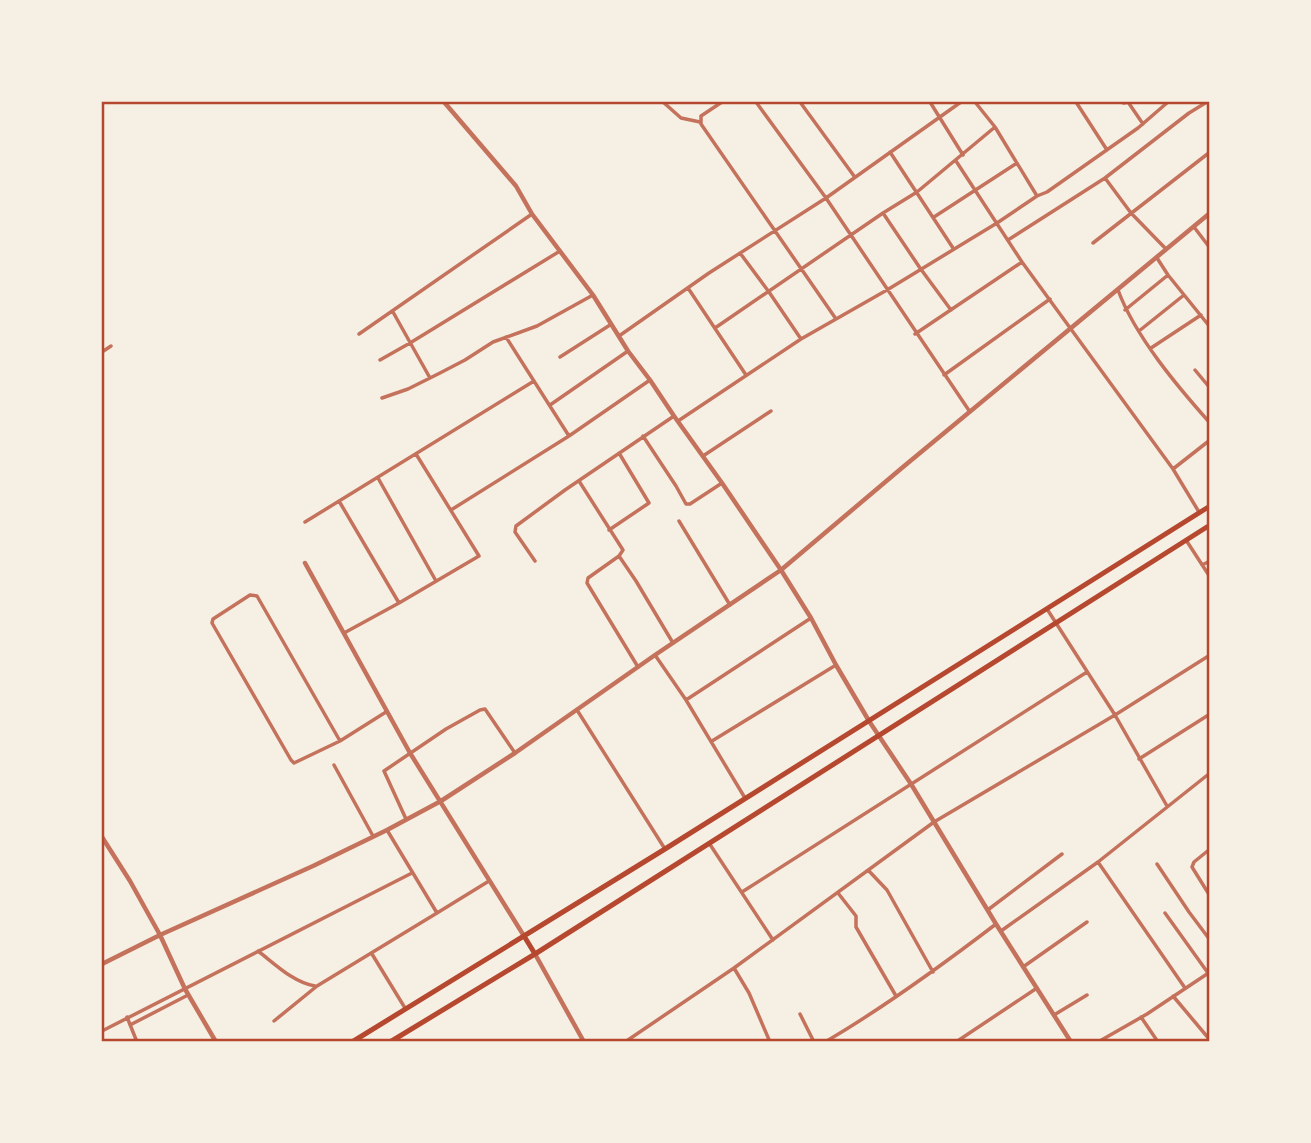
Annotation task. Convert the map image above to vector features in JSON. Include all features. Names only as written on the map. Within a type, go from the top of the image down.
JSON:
[{"type":"main road","points":[[352,1041],[665,849],[1209,506]]},
{"type":"main road","points":[[390,1041],[535,954],[1209,525]]},
{"type":"main road","points":[[1133,554],[1142,568]]},
{"type":"main road","points":[[524,936],[535,954]]},
{"type":"street","points":[[444,102],[516,186],[532,214],[593,295],[610,325],[781,570],[870,721],[1072,1041]]},
{"type":"street","points":[[663,102],[681,118],[700,122],[836,319]]},
{"type":"street","points":[[700,122],[704,113],[722,102]]},
{"type":"street","points":[[756,102],[825,198],[970,412]]},
{"type":"street","points":[[800,102],[854,176]]},
{"type":"street","points":[[930,102],[963,155]]},
{"type":"street","points":[[619,336],[825,198],[961,102]]},
{"type":"street","points":[[975,102],[995,127],[1037,197]]},
{"type":"street","points":[[1076,102],[1107,150]]},
{"type":"street","points":[[1121,102],[1128,102],[1143,124]]},
{"type":"street","points":[[535,561],[515,532],[515,527],[643,436],[676,419],[801,339],[1047,192],[1143,124],[1168,102]]},
{"type":"street","points":[[1008,240],[1105,178],[1207,102]]},
{"type":"street","points":[[715,328],[918,192],[995,127]]},
{"type":"street","points":[[890,152],[953,248]]},
{"type":"street","points":[[1093,243],[1209,152]]},
{"type":"street","points":[[956,161],[1022,262],[1172,469],[1199,512]]},
{"type":"street","points":[[934,217],[1017,163]]},
{"type":"street","points":[[1105,178],[1166,249]]},
{"type":"street","points":[[883,213],[951,310]]},
{"type":"street","points":[[102,964],[387,830],[441,801],[515,753],[781,570],[1209,213]]},
{"type":"street","points":[[359,334],[532,214]]},
{"type":"street","points":[[1193,226],[1209,248]]},
{"type":"street","points":[[380,360],[560,251]]},
{"type":"street","points":[[740,253],[801,339]]},
{"type":"street","points":[[1157,258],[1208,324]]},
{"type":"street","points":[[915,334],[1022,262]]},
{"type":"street","points":[[1125,310],[1168,275]]},
{"type":"street","points":[[688,288],[746,375]]},
{"type":"street","points":[[1118,290],[1125,310],[1139,331],[1209,423]]},
{"type":"street","points":[[382,398],[408,389],[465,360],[493,342],[537,326],[593,295]]},
{"type":"street","points":[[1139,331],[1184,295]]},
{"type":"street","points":[[944,375],[1050,299]]},
{"type":"street","points":[[393,311],[430,378]]},
{"type":"street","points":[[1151,348],[1201,315]]},
{"type":"street","points":[[560,357],[610,325]]},
{"type":"street","points":[[506,337],[569,436]]},
{"type":"street","points":[[102,352],[111,346]]},
{"type":"street","points":[[550,405],[628,351]]},
{"type":"street","points":[[1195,370],[1209,388]]},
{"type":"street","points":[[451,510],[569,436],[650,380]]},
{"type":"street","points":[[305,522],[534,381]]},
{"type":"street","points":[[703,456],[771,411]]},
{"type":"street","points":[[643,436],[686,504],[722,483]]},
{"type":"street","points":[[1172,469],[1209,440]]},
{"type":"street","points":[[609,530],[649,503],[619,453]]},
{"type":"street","points":[[344,634],[479,556],[416,454]]},
{"type":"street","points":[[378,478],[436,581]]},
{"type":"street","points":[[579,481],[623,548],[619,556],[586,582],[638,667]]},
{"type":"street","points":[[339,501],[399,603]]},
{"type":"street","points":[[679,521],[730,605]]},
{"type":"street","points":[[1186,540],[1209,577]]},
{"type":"street","points":[[619,556],[673,643]]},
{"type":"street","points":[[1202,565],[1209,561]]},
{"type":"street","points":[[305,563],[410,753],[524,936]]},
{"type":"street","points":[[340,741],[257,596],[250,596],[212,619],[292,762],[297,763],[340,741],[386,712]]},
{"type":"street","points":[[1047,609],[1115,715],[1167,806]]},
{"type":"street","points":[[686,701],[811,618]]},
{"type":"street","points":[[625,1041],[734,968],[934,822],[1115,715],[1209,654]]},
{"type":"street","points":[[655,655],[712,741],[745,798]]},
{"type":"street","points":[[712,741],[836,665]]},
{"type":"street","points":[[741,892],[1087,672]]},
{"type":"street","points":[[406,819],[384,771],[460,720],[483,709],[487,710],[515,753]]},
{"type":"street","points":[[577,710],[665,849]]},
{"type":"street","points":[[1139,759],[1209,714]]},
{"type":"street","points":[[334,765],[373,836]]},
{"type":"street","points":[[1001,931],[1098,862],[1209,773]]},
{"type":"street","points":[[387,830],[438,913]]},
{"type":"street","points":[[102,837],[130,881],[160,935],[186,992],[216,1041]]},
{"type":"street","points":[[709,843],[773,940]]},
{"type":"street","points":[[102,852],[108,849]]},
{"type":"street","points":[[1209,849],[1192,867],[1209,896]]},
{"type":"street","points":[[989,909],[1062,854]]},
{"type":"street","points":[[1098,862],[1185,988]]},
{"type":"street","points":[[1157,864],[1209,940]]},
{"type":"street","points":[[868,870],[887,890],[933,972]]},
{"type":"street","points":[[130,1025],[258,951],[412,873]]},
{"type":"street","points":[[274,1021],[317,986],[490,880]]},
{"type":"street","points":[[838,893],[856,916],[856,927],[896,996]]},
{"type":"street","points":[[1098,1041],[1209,973],[1165,913]]},
{"type":"street","points":[[1023,967],[1087,922]]},
{"type":"street","points":[[825,1041],[933,972],[996,924]]},
{"type":"street","points":[[258,951],[297,980],[317,986]]},
{"type":"street","points":[[372,954],[405,1008]]},
{"type":"street","points":[[535,954],[583,1041]]},
{"type":"street","points":[[734,968],[770,1041]]},
{"type":"street","points":[[959,1040],[1037,988]]},
{"type":"street","points":[[102,1031],[127,1017],[186,992]]},
{"type":"street","points":[[1054,1015],[1087,995]]},
{"type":"street","points":[[1173,996],[1209,1040]]},
{"type":"street","points":[[800,1014],[814,1041]]},
{"type":"street","points":[[127,1017],[137,1041]]},
{"type":"street","points":[[1141,1017],[1158,1041]]}]
